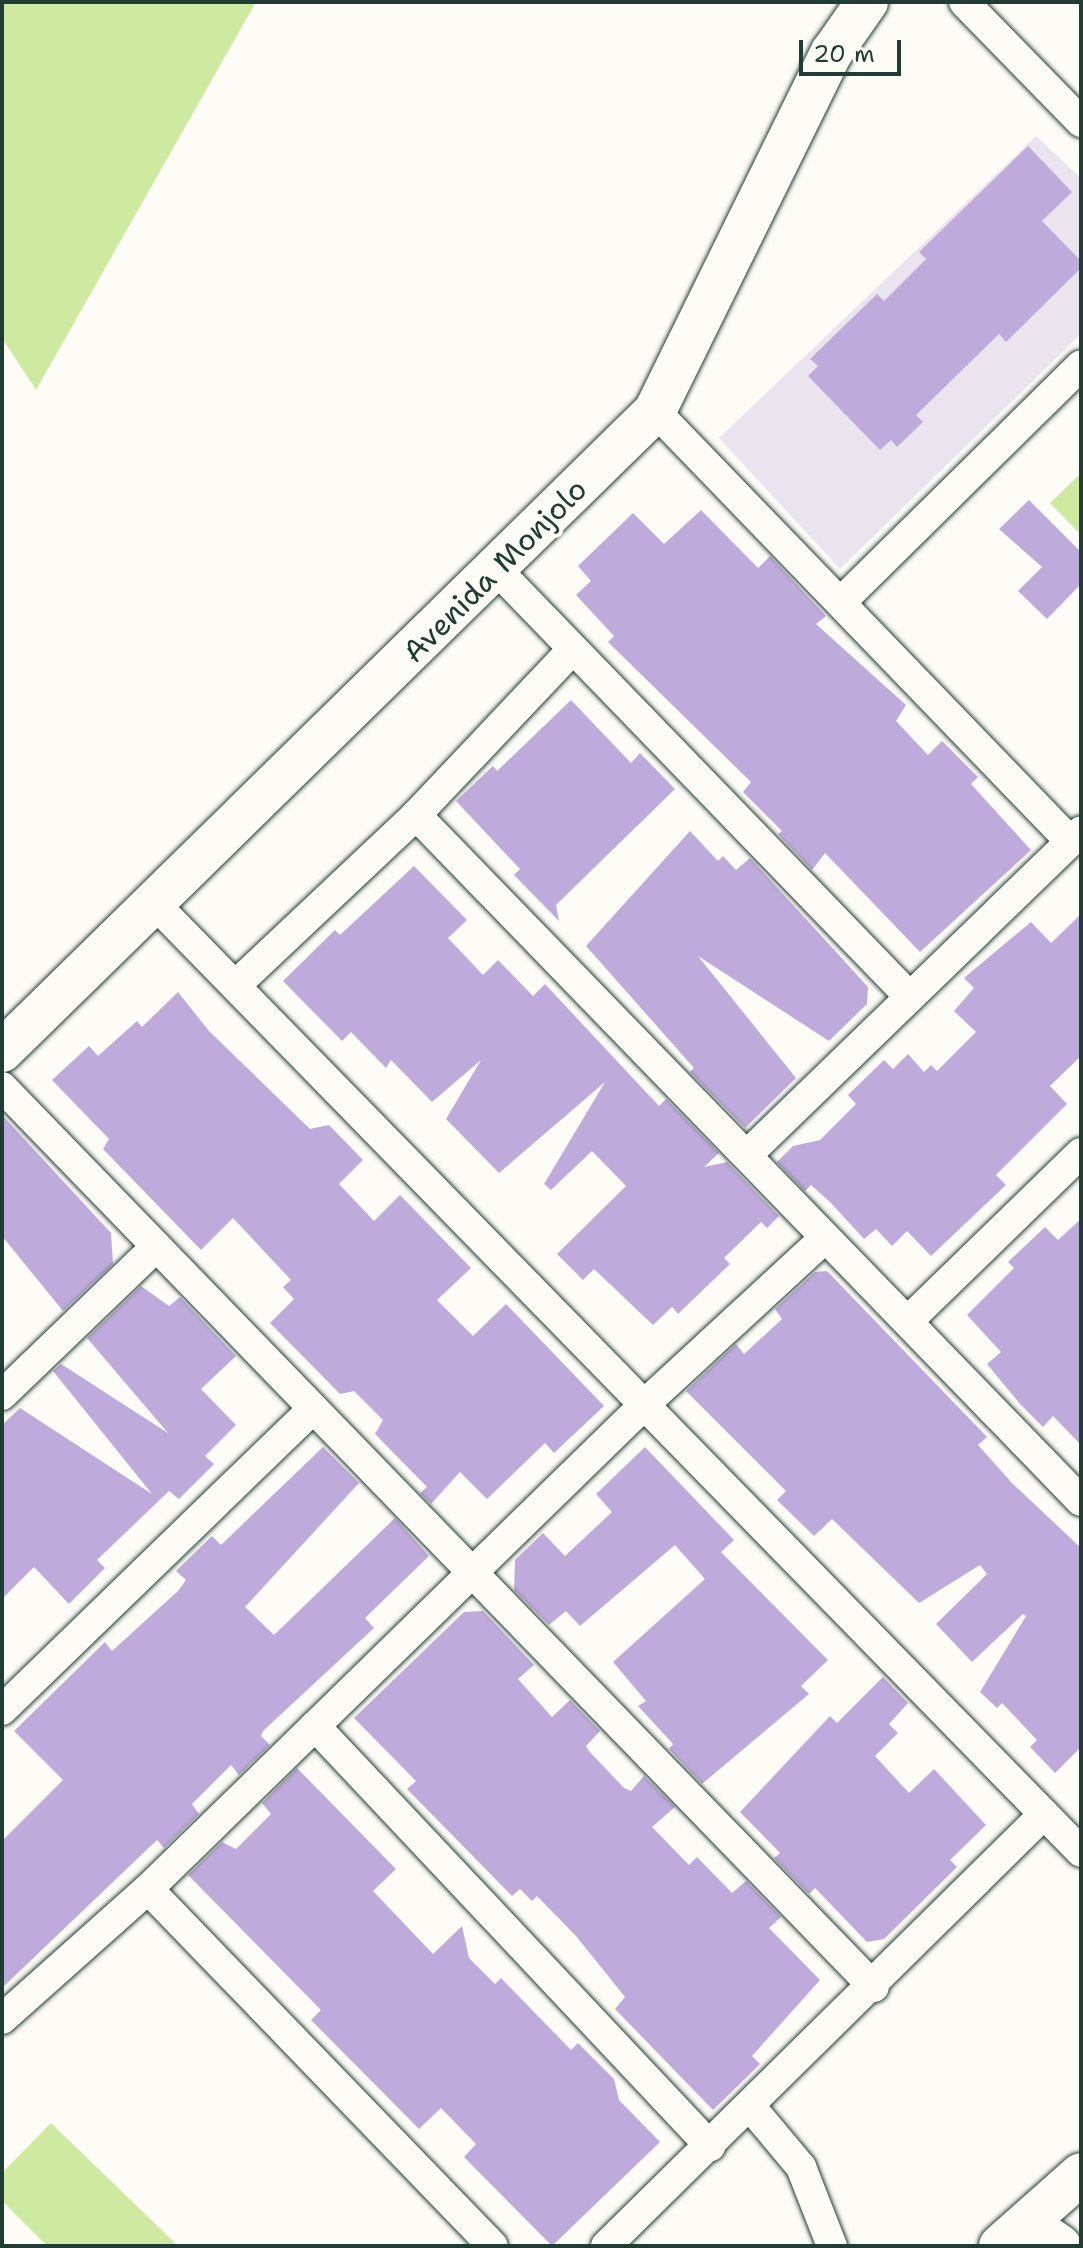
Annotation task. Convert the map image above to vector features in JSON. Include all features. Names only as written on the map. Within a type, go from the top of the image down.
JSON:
[{"type":"street","name":"Avenida Monjolo","points":[[2,1051],[497,570],[655,411],[832,52],[867,2]]},
{"type":"street","points":[[964,2],[1081,122]]},
{"type":"street","points":[[843,600],[1081,365]]},
{"type":"street","points":[[655,411],[1075,836],[908,995],[747,1155]]},
{"type":"street","points":[[497,570],[908,995]]},
{"type":"street","points":[[238,983],[416,815],[573,649]]},
{"type":"street","points":[[416,815],[747,1155],[824,1239],[1076,1486]]},
{"type":"street","points":[[155,904],[238,983],[1081,1852]]},
{"type":"street","points":[[2,1087],[313,1409],[473,1569],[874,1987]]},
{"type":"street","points":[[908,1321],[1081,1153]]},
{"type":"street","points":[[2,2019],[148,1889],[473,1569],[646,1403],[824,1239]]},
{"type":"street","points":[[2,1395],[156,1247]]},
{"type":"street","points":[[2,1710],[313,1409]]},
{"type":"street","points":[[315,1726],[710,2146]]},
{"type":"street","points":[[606,2246],[874,1987],[1044,1814]]},
{"type":"street","points":[[148,1889],[493,2246]]},
{"type":"street","points":[[750,2106],[801,2167],[832,2246]]},
{"type":"street","points":[[1004,2242],[1081,2174]]},
{"type":"street","points":[[1004,2242],[1043,2234],[1060,2246]]},
{"type":"shaded area","points":[[1036,136],[1081,178],[1081,334],[840,569],[719,438]]},
{"type":"green space","points":[[2,2],[256,2],[36,390],[2,338]]},
{"type":"green space","points":[[1081,473],[1081,535],[1050,503]]},
{"type":"green space","points":[[51,2123],[175,2243],[173,2246],[47,2246],[2,2201],[2,2173]]},
{"type":"building","points":[[1028,146],[1072,192],[1042,221],[1081,261],[1081,268],[1006,342],[999,334],[916,415],[923,422],[897,447],[891,440],[880,450],[808,376],[818,366],[810,359],[877,294],[884,301],[926,259],[919,252]]},
{"type":"building","points":[[1029,500],[1081,552],[1081,584],[1047,619],[1018,591],[1042,567],[999,529]]},
{"type":"building","points":[[701,510],[758,568],[770,556],[826,616],[816,624],[906,705],[896,721],[928,755],[942,741],[978,777],[971,784],[1031,850],[920,952],[825,853],[812,870],[778,834],[782,831],[743,792],[751,782],[608,642],[614,636],[576,595],[591,581],[578,566],[633,513],[664,544]]},
{"type":"building","points":[[571,700],[631,763],[640,753],[675,789],[556,905],[559,921],[514,875],[520,869],[456,801],[493,766],[497,771]]},
{"type":"building","points":[[690,831],[718,861],[723,856],[736,870],[750,858],[868,987],[867,1004],[829,1041],[698,956],[796,1078],[745,1128],[690,1072],[694,1068],[586,946]]},
{"type":"building","points":[[414,866],[467,920],[448,938],[483,975],[498,960],[533,996],[545,984],[659,1106],[666,1099],[719,1153],[704,1167],[727,1162],[779,1216],[767,1228],[761,1222],[724,1258],[730,1264],[678,1314],[672,1307],[653,1325],[594,1269],[583,1280],[557,1254],[626,1186],[592,1151],[551,1190],[544,1184],[605,1082],[499,1173],[446,1119],[481,1060],[432,1102],[391,1060],[386,1068],[351,1032],[342,1041],[283,981],[335,930],[340,935]]},
{"type":"building","points":[[1081,914],[1081,1056],[1050,1086],[1067,1104],[996,1175],[1006,1185],[931,1256],[907,1231],[892,1246],[876,1229],[864,1239],[811,1185],[805,1191],[777,1162],[793,1146],[820,1140],[856,1104],[848,1095],[884,1060],[893,1069],[908,1054],[924,1072],[931,1065],[937,1071],[976,1032],[954,1011],[974,988],[964,978],[1031,922],[1051,943]]},
{"type":"building","points":[[178,992],[209,1031],[310,1129],[329,1125],[363,1160],[339,1184],[374,1221],[400,1195],[471,1268],[437,1300],[473,1336],[506,1304],[604,1406],[554,1453],[545,1443],[487,1499],[460,1472],[431,1504],[420,1493],[427,1487],[375,1434],[383,1420],[354,1391],[340,1394],[270,1323],[294,1299],[283,1287],[291,1280],[233,1218],[201,1250],[103,1149],[109,1139],[52,1080],[89,1046],[98,1056],[137,1021],[142,1027]]},
{"type":"building","points":[[2,1115],[111,1233],[113,1264],[63,1311],[2,1236]]},
{"type":"building","points":[[1081,1219],[1081,1445],[1053,1416],[1043,1427],[1020,1404],[987,1364],[1001,1352],[967,1315],[1014,1268],[1008,1262],[1045,1227],[1058,1240]]},
{"type":"building","points":[[827,1271],[987,1437],[978,1445],[1012,1483],[1081,1548],[1081,1747],[1055,1773],[1030,1747],[1037,1740],[1002,1703],[997,1708],[980,1692],[1026,1616],[1023,1614],[972,1662],[936,1624],[987,1574],[980,1565],[919,1603],[832,1519],[814,1536],[777,1500],[786,1491],[686,1391],[736,1344],[744,1354],[782,1319],[775,1309],[815,1272]]},
{"type":"building","points":[[141,1286],[169,1306],[180,1297],[236,1356],[201,1389],[236,1425],[205,1456],[214,1464],[179,1499],[169,1491],[97,1560],[105,1568],[69,1604],[34,1567],[2,1599],[2,1425],[20,1408],[152,1494],[53,1371],[61,1364],[168,1433],[87,1338]]},
{"type":"building","points":[[323,1447],[359,1483],[245,1607],[274,1635],[395,1518],[429,1556],[365,1618],[374,1628],[263,1731],[261,1736],[270,1745],[239,1775],[231,1765],[192,1804],[199,1814],[164,1848],[157,1840],[2,1988],[2,1841],[63,1780],[14,1731],[105,1642],[112,1651],[178,1591],[186,1580],[176,1571],[212,1536],[221,1545]]},
{"type":"building","points":[[645,1447],[734,1540],[721,1552],[828,1660],[801,1686],[809,1694],[702,1784],[669,1749],[673,1744],[638,1706],[646,1701],[613,1662],[705,1579],[675,1545],[580,1626],[566,1611],[549,1625],[514,1590],[515,1560],[543,1533],[565,1556],[612,1512],[596,1494]]},
{"type":"building","points":[[483,1611],[534,1665],[518,1679],[552,1717],[570,1700],[600,1731],[586,1746],[589,1751],[624,1788],[631,1791],[644,1776],[675,1807],[652,1827],[689,1865],[697,1857],[732,1893],[746,1881],[781,1917],[769,1928],[820,1980],[752,2056],[760,2064],[713,2110],[615,2009],[625,1997],[576,1936],[537,1896],[532,1901],[520,1889],[512,1896],[407,1789],[416,1781],[354,1718],[464,1612]]},
{"type":"building","points":[[883,1677],[908,1703],[889,1724],[898,1733],[875,1756],[909,1793],[934,1769],[986,1825],[950,1860],[957,1867],[884,1939],[867,1942],[815,1888],[809,1894],[774,1858],[780,1853],[740,1812],[830,1716],[837,1723]]},
{"type":"building","points":[[297,1768],[396,1869],[373,1891],[433,1954],[462,1926],[469,1958],[495,1984],[501,1978],[571,2050],[578,2043],[614,2079],[619,2100],[660,2142],[552,2246],[464,2157],[476,2144],[441,2108],[419,2129],[311,2020],[321,2010],[188,1875],[222,1842],[236,1849],[271,1814],[262,1803]]}]
